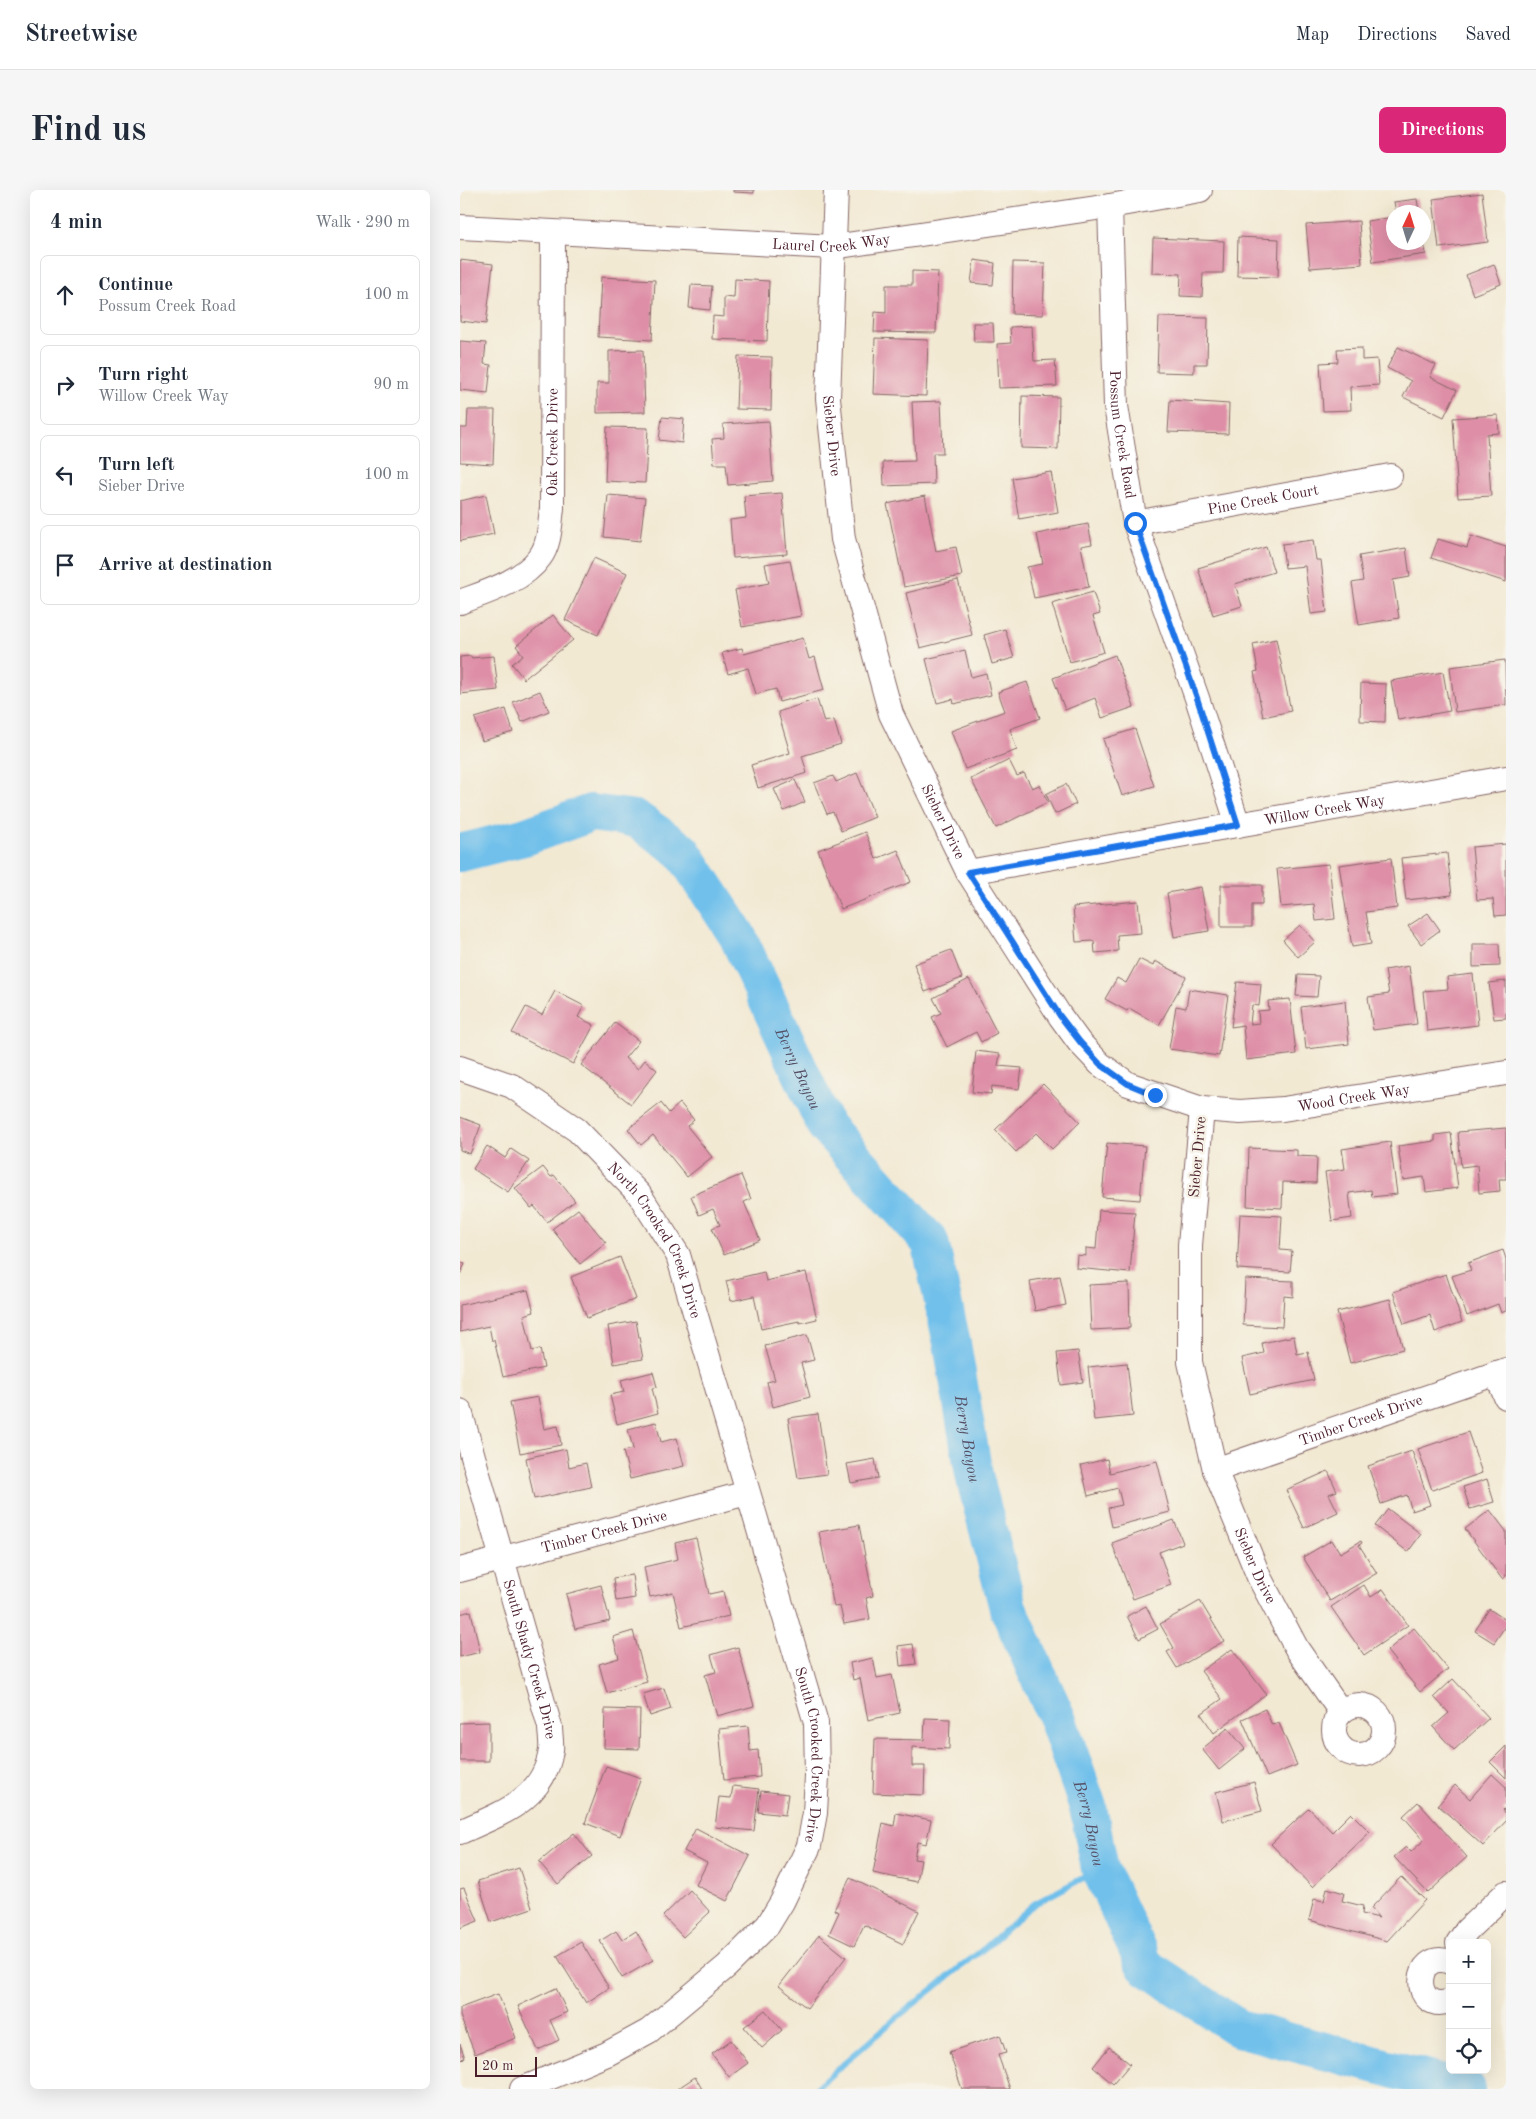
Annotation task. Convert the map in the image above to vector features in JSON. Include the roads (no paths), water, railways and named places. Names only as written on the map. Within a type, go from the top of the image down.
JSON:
[{"type":"street","name":"Sieber Drive","points":[[836,190],[828,398],[843,539],[890,714],[968,872],[1060,1016],[1080,1042],[1100,1064],[1128,1084],[1202,1109],[1190,1245],[1190,1362],[1215,1470],[1259,1577],[1298,1649],[1341,1712]]},
{"type":"street","name":"Laurel Creek Way","points":[[460,227],[833,248],[1110,206],[1200,190]]},
{"type":"street","name":"Possum Creek Road","points":[[1110,206],[1116,406],[1135,523],[1197,698],[1238,825]]},
{"type":"street","name":"Oak Creek Drive","points":[[460,602],[485,593],[526,572],[541,556],[548,536],[552,508],[553,233]]},
{"type":"street","name":"Pine Creek Court","points":[[1135,523],[1390,476]]},
{"type":"street","name":"Willow Creek Way","points":[[968,872],[1506,778]]},
{"type":"street","name":"North Crooked Creek Drive","points":[[460,1068],[512,1086],[577,1130],[639,1194],[678,1256],[747,1493]]},
{"type":"street","name":"Wood Creek Way","points":[[1202,1109],[1240,1112],[1283,1109],[1506,1073]]},
{"type":"street","name":"Timber Creek Drive","points":[[1215,1470],[1501,1371]]},
{"type":"street","points":[[1501,1371],[1506,1397]]},
{"type":"street","name":"South Shady Creek Drive","points":[[460,1411],[550,1726],[551,1749],[545,1772],[535,1789],[511,1808],[460,1832]]},
{"type":"street","name":"Timber Creek Drive","points":[[460,1570],[747,1493]]},
{"type":"street","name":"South Crooked Creek Drive","points":[[522,2089],[607,2054],[649,2031],[727,1966],[768,1925],[782,1902],[809,1846],[815,1813],[817,1776],[816,1723],[747,1493]]},
{"type":"street","points":[[1461,1939],[1467,1930],[1506,1893]]},
{"type":"street","points":[[1446,1956],[1426,1966],[1420,1978],[1420,1985],[1427,1997],[1432,2001],[1439,2003],[1446,2002]]},
{"type":"waterway","name":"Berry Bayou","points":[[460,853],[524,837],[591,813],[636,819],[682,851],[737,935],[825,1125],[930,1242],[952,1343],[974,1475],[1008,1608],[1057,1718],[1088,1807],[1100,1869],[1145,1966],[1238,2028],[1467,2089]]},
{"type":"waterway","points":[[815,2089],[895,2019],[986,1947],[1034,1904],[1100,1869]]}]
